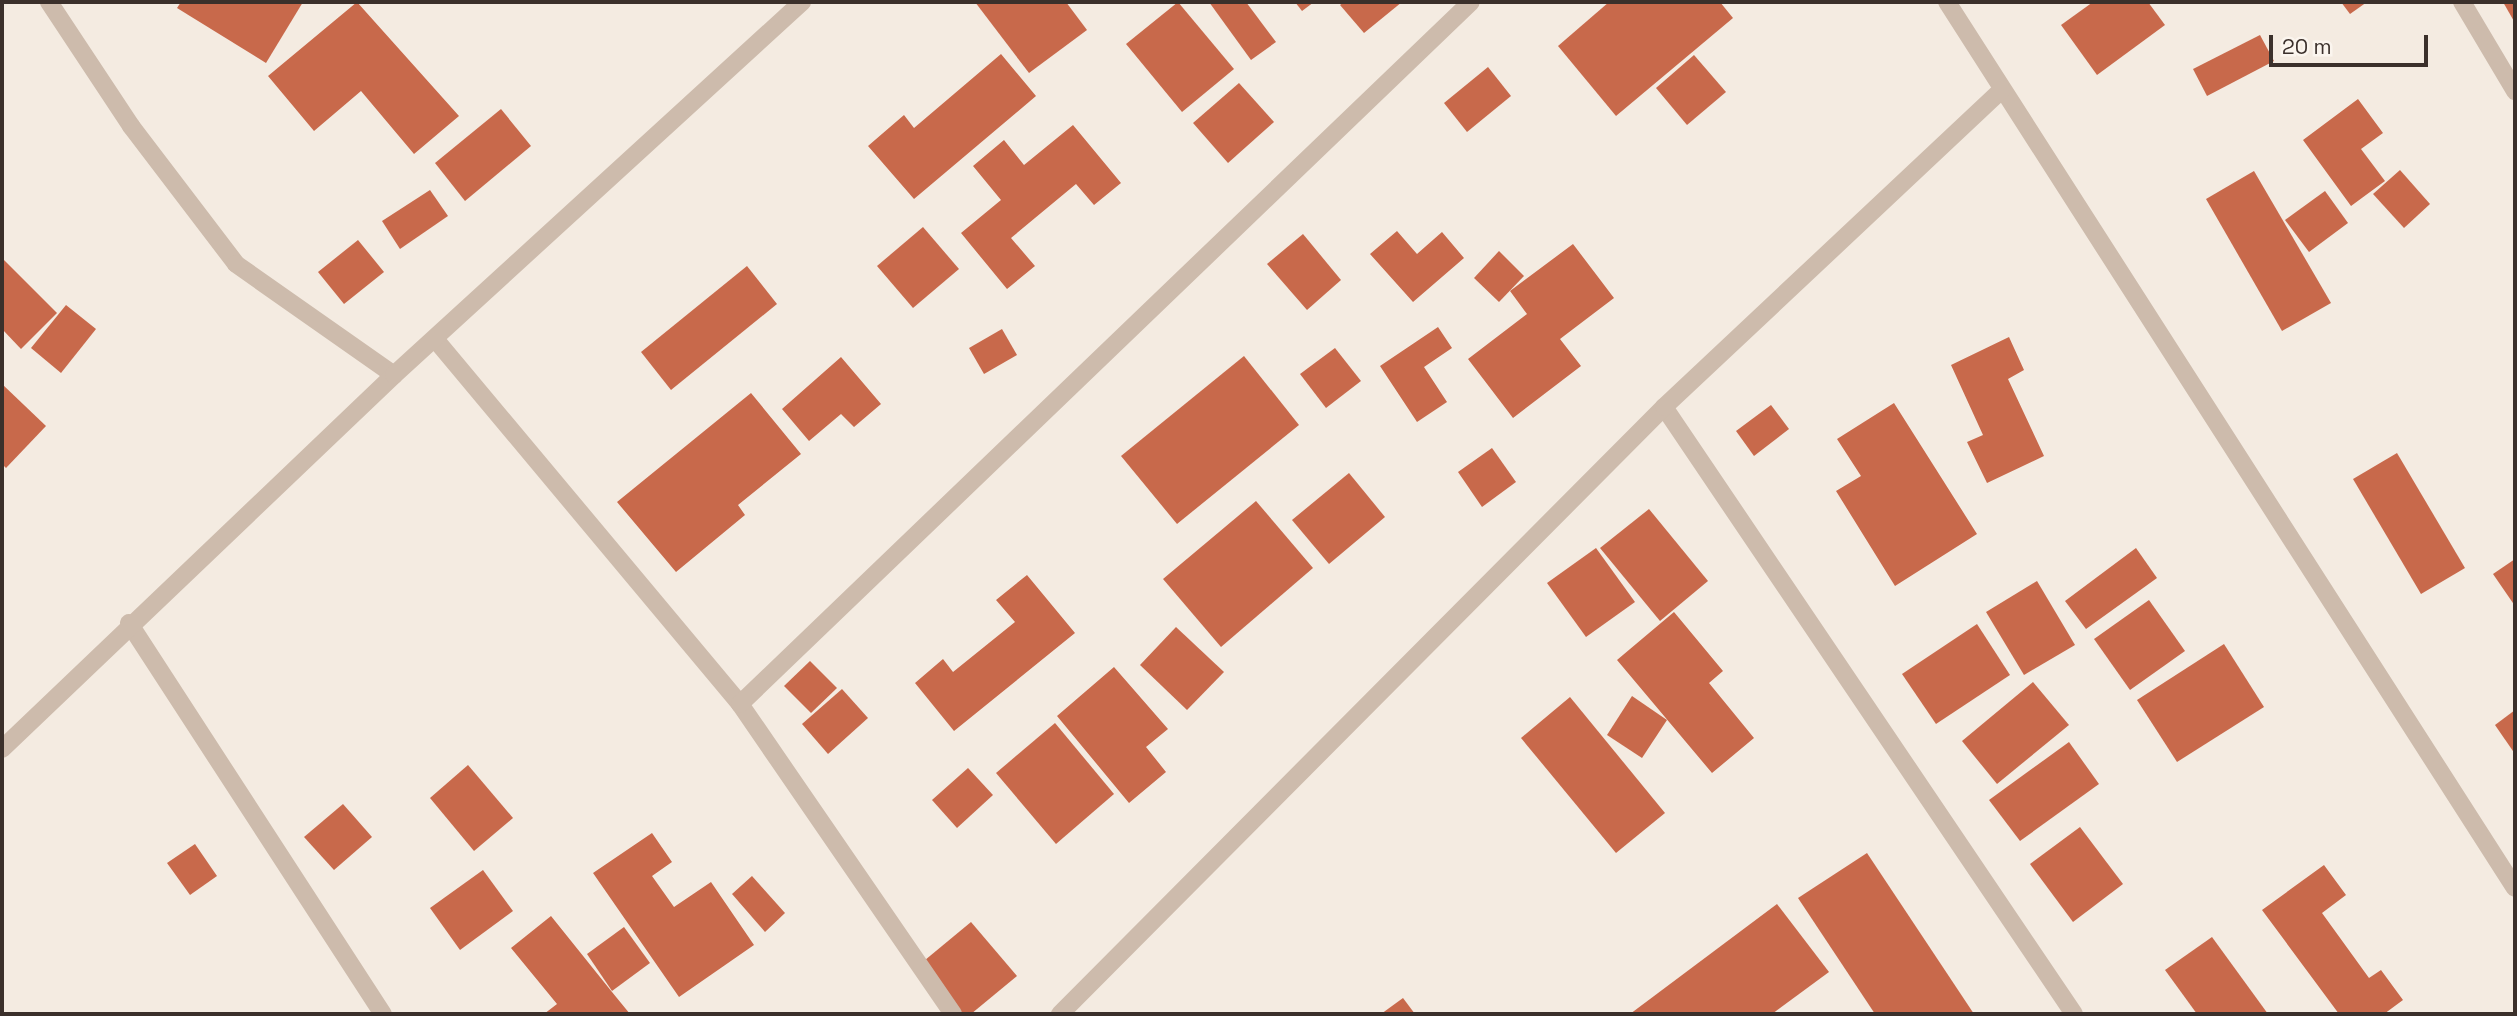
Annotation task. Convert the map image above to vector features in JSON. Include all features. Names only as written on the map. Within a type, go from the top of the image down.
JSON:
[{"type":"street","points":[[49,2],[131,127],[236,264],[394,375]]},
{"type":"street","points":[[2,749],[129,623],[394,375],[802,2]]},
{"type":"street","points":[[740,704],[1471,2]]},
{"type":"street","points":[[1947,2],[2515,888]]},
{"type":"street","points":[[2462,2],[2515,91]]},
{"type":"street","points":[[1060,1014],[1664,407],[2001,90]]},
{"type":"street","points":[[435,338],[740,704],[953,1014]]},
{"type":"street","points":[[1664,407],[2074,1014]]},
{"type":"street","points":[[129,623],[383,1014]]},
{"type":"building","points":[[181,2],[303,2],[266,63],[177,8]]},
{"type":"building","points":[[357,2],[459,116],[414,154],[361,91],[314,131],[268,76]]},
{"type":"building","points":[[975,2],[1066,2],[1087,30],[1029,73]]},
{"type":"building","points":[[1178,2],[1234,69],[1182,112],[1126,44]]},
{"type":"building","points":[[1209,2],[1246,2],[1276,42],[1251,60]]},
{"type":"building","points":[[1295,2],[1314,2],[1302,11]]},
{"type":"building","points":[[1344,2],[1402,2],[1364,33],[1340,5]]},
{"type":"building","points":[[1609,2],[1720,2],[1733,18],[1616,116],[1558,46]]},
{"type":"building","points":[[2093,2],[2148,2],[2165,25],[2097,75],[2061,25]]},
{"type":"building","points":[[2341,2],[2367,2],[2350,14]]},
{"type":"building","points":[[2503,2],[2515,2],[2515,23]]},
{"type":"building","points":[[2260,35],[2274,61],[2207,96],[2193,69]]},
{"type":"building","points":[[1001,54],[1036,96],[914,199],[868,146],[904,115],[914,128]]},
{"type":"building","points":[[1694,55],[1726,92],[1687,125],[1656,88]]},
{"type":"building","points":[[1488,67],[1511,96],[1467,132],[1444,103]]},
{"type":"building","points":[[1239,83],[1274,122],[1228,163],[1193,123]]},
{"type":"building","points":[[2358,99],[2383,133],[2361,149],[2385,181],[2351,206],[2303,140]]},
{"type":"building","points":[[501,109],[531,146],[465,201],[435,163]]},
{"type":"building","points":[[1073,125],[1121,183],[1094,205],[1076,184],[1011,238],[1035,266],[1007,289],[961,233],[1001,200],[973,166],[1004,140],[1024,165]]},
{"type":"building","points":[[2400,170],[2430,204],[2404,228],[2373,194]]},
{"type":"building","points":[[2254,171],[2331,303],[2282,331],[2206,199]]},
{"type":"building","points":[[430,190],[448,216],[400,249],[382,221]]},
{"type":"building","points":[[2325,191],[2348,223],[2309,252],[2285,220]]},
{"type":"building","points":[[923,227],[959,269],[913,308],[877,266]]},
{"type":"building","points":[[1397,231],[1417,254],[1442,232],[1464,258],[1413,302],[1370,254]]},
{"type":"building","points":[[1303,234],[1341,280],[1307,310],[1267,264]]},
{"type":"building","points":[[358,240],[384,272],[344,304],[318,272]]},
{"type":"building","points":[[1573,244],[1614,298],[1560,339],[1581,366],[1513,418],[1468,359],[1527,314],[1510,291]]},
{"type":"building","points":[[1499,251],[1524,276],[1499,302],[1474,278]]},
{"type":"building","points":[[2,258],[57,313],[21,349],[2,329]]},
{"type":"building","points":[[747,266],[777,304],[671,390],[641,352]]},
{"type":"building","points":[[66,305],[96,329],[61,373],[31,348]]},
{"type":"building","points":[[1438,327],[1452,348],[1424,367],[1447,402],[1417,422],[1380,366]]},
{"type":"building","points":[[1002,329],[1017,355],[984,374],[969,348]]},
{"type":"building","points":[[2009,337],[2024,370],[2008,379],[2044,456],[1987,483],[1967,442],[1983,435],[1951,365]]},
{"type":"building","points":[[1335,348],[1361,381],[1326,408],[1300,374]]},
{"type":"building","points":[[1244,356],[1299,425],[1177,524],[1121,456]]},
{"type":"building","points":[[841,357],[881,404],[854,427],[841,414],[809,441],[782,409]]},
{"type":"building","points":[[2,384],[46,426],[6,468],[2,464]]},
{"type":"building","points":[[751,393],[801,454],[738,505],[745,515],[676,572],[617,502]]},
{"type":"building","points":[[1894,403],[1977,534],[1895,586],[1836,491],[1861,476],[1837,439]]},
{"type":"building","points":[[1771,405],[1789,429],[1754,456],[1736,431]]},
{"type":"building","points":[[1492,448],[1516,482],[1482,507],[1458,472]]},
{"type":"building","points":[[2397,453],[2465,568],[2421,594],[2353,479]]},
{"type":"building","points":[[1349,473],[1385,517],[1329,564],[1292,520]]},
{"type":"building","points":[[1256,501],[1313,568],[1221,647],[1163,579]]},
{"type":"building","points":[[1649,509],[1708,581],[1660,621],[1600,548]]},
{"type":"building","points":[[1596,548],[1635,602],[1586,637],[1547,583]]},
{"type":"building","points":[[2136,548],[2157,578],[2086,629],[2065,601]]},
{"type":"building","points":[[2515,559],[2515,606],[2493,574]]},
{"type":"building","points":[[1027,575],[1075,633],[954,731],[915,683],[943,659],[953,672],[1015,622],[996,600]]},
{"type":"building","points":[[2037,581],[2075,645],[2024,675],[1986,612]]},
{"type":"building","points":[[2149,600],[2185,651],[2130,690],[2094,639]]},
{"type":"building","points":[[1674,612],[1723,671],[1709,683],[1754,738],[1712,773],[1617,660]]},
{"type":"building","points":[[1977,624],[2010,675],[1936,724],[1902,674]]},
{"type":"building","points":[[1176,627],[1224,672],[1187,710],[1140,665]]},
{"type":"building","points":[[2224,644],[2264,707],[2177,762],[2137,700]]},
{"type":"building","points":[[810,661],[837,688],[811,713],[784,686]]},
{"type":"building","points":[[1114,667],[1168,729],[1146,747],[1166,772],[1129,803],[1057,716]]},
{"type":"building","points":[[2033,682],[2069,725],[1997,784],[1962,741]]},
{"type":"building","points":[[842,689],[868,718],[828,754],[802,724]]},
{"type":"building","points":[[1632,696],[1667,720],[1642,758],[1607,735]]},
{"type":"building","points":[[1570,697],[1665,813],[1616,853],[1521,738]]},
{"type":"building","points":[[2515,710],[2515,754],[2495,725]]},
{"type":"building","points":[[1055,723],[1114,794],[1056,844],[996,773]]},
{"type":"building","points":[[2069,742],[2099,784],[2020,841],[1989,800]]},
{"type":"building","points":[[468,765],[513,818],[474,851],[430,798]]},
{"type":"building","points":[[968,768],[993,795],[957,828],[932,800]]},
{"type":"building","points":[[343,804],[372,837],[334,870],[304,837]]},
{"type":"building","points":[[2080,827],[2123,884],[2073,922],[2030,864]]},
{"type":"building","points":[[652,833],[672,862],[652,876],[674,907],[711,882],[754,945],[679,997],[593,873]]},
{"type":"building","points":[[195,844],[217,876],[190,895],[167,863]]},
{"type":"building","points":[[1867,853],[1974,1014],[1875,1014],[1798,898]]},
{"type":"building","points":[[2324,865],[2346,895],[2322,913],[2369,978],[2381,970],[2403,1000],[2384,1014],[2339,1014],[2262,910]]},
{"type":"building","points":[[483,870],[513,911],[460,950],[430,908]]},
{"type":"building","points":[[752,876],[785,913],[765,932],[732,894]]},
{"type":"building","points":[[1777,904],[1829,972],[1772,1014],[1630,1014]]},
{"type":"building","points":[[551,916],[630,1014],[544,1014],[557,1004],[511,948]]},
{"type":"building","points":[[971,922],[1017,976],[971,1014],[949,1014],[913,970]]},
{"type":"building","points":[[624,927],[650,963],[612,991],[587,954]]},
{"type":"building","points":[[2212,937],[2268,1014],[2197,1014],[2165,970]]},
{"type":"building","points":[[1403,998],[1415,1014],[1381,1014]]}]
